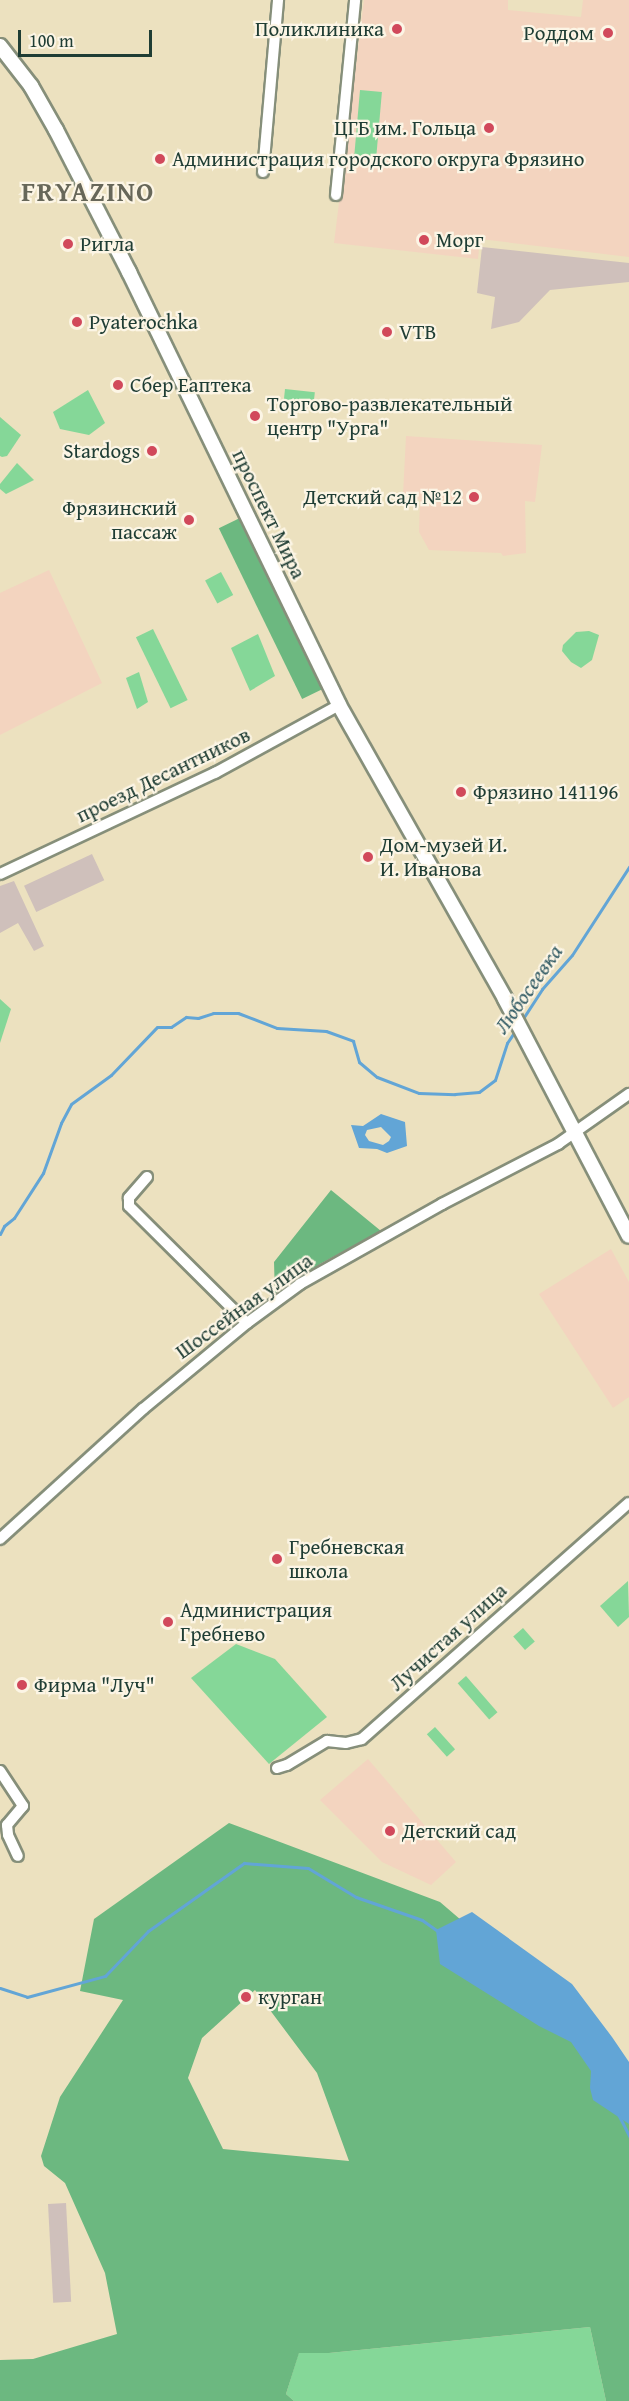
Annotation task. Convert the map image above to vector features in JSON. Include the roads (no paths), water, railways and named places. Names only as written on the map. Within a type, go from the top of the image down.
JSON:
[{"type":"main road","name":"проспект Мира","points":[[0,46],[31,86],[56,130],[129,273],[339,705],[505,999],[629,1236]]},
{"type":"street","points":[[263,172],[278,0]]},
{"type":"street","points":[[336,195],[354,0]]},
{"type":"street","name":"проезд Десантников","points":[[0,873],[215,773],[339,705]]},
{"type":"street","name":"Шоссейная улица","points":[[0,1539],[101,1445],[247,1323],[300,1284],[576,1133],[586,1122],[629,1094]]},
{"type":"street","points":[[147,1176],[129,1198],[129,1206],[247,1323]]},
{"type":"street","name":"Лучистая улица","points":[[277,1768],[287,1766],[327,1742],[351,1743],[362,1739],[629,1503]]},
{"type":"street","points":[[0,1771],[23,1806],[8,1825],[8,1835],[18,1856]]},
{"type":"water","points":[[381,1114],[405,1122],[407,1146],[387,1153],[377,1149],[359,1148],[351,1125],[363,1126]],"holes":[[[381,1127],[391,1137],[383,1145],[369,1141],[365,1135],[367,1130]]]},
{"type":"water","points":[[472,1912],[572,1984],[612,2037],[629,2062],[629,2124],[593,2100],[590,2088],[591,2071],[571,2042],[539,2026],[440,1964],[436,1930]]},
{"type":"waterway","name":"Любосеевка","points":[[522,1020],[542,989],[572,955],[629,867]]},
{"type":"waterway","name":"Любосеевка","points":[[0,1234],[4,1226],[14,1218],[43,1173],[61,1123],[71,1104],[111,1075],[157,1027],[171,1027],[186,1017],[198,1018],[213,1013],[238,1013],[277,1028],[326,1031],[353,1041],[359,1062],[377,1077],[419,1093],[455,1094],[479,1092],[495,1080],[507,1043],[517,1028]]},
{"type":"waterway","points":[[0,1988],[27,1997],[105,1976],[148,1931],[244,1863],[308,1868],[356,1897],[422,1920],[438,1931]]},
{"type":"waterway","points":[[618,2114],[629,2136]]},
{"type":"place","name":"Поликлиника","points":[[397,29]]},
{"type":"place","name":"Роддом","points":[[608,33]]},
{"type":"place","name":"ЦГБ им. Гольца","points":[[489,128]]},
{"type":"place","name":"Администрация городского округа Фрязино","points":[[160,159]]},
{"type":"place","name":"Морг","points":[[424,240]]},
{"type":"place","name":"Ригла","points":[[68,244]]},
{"type":"place","name":"Pyaterochka","points":[[77,322]]},
{"type":"place","name":"VTB","points":[[387,332]]},
{"type":"place","name":"Сбер Еаптека","points":[[118,385]]},
{"type":"place","name":"Торгово-развлекательный центр \"Урга\"","points":[[255,416]]},
{"type":"place","name":"Stardogs","points":[[152,451]]},
{"type":"place","name":"Детский сад №12","points":[[474,497]]},
{"type":"place","name":"Фрязинский пассаж","points":[[189,520]]},
{"type":"place","name":"Фрязино 141196","points":[[461,792]]},
{"type":"place","name":"Дом-музей И. И. Иванова","points":[[368,857]]},
{"type":"place","name":"Гребневская школа","points":[[277,1559]]},
{"type":"place","name":"Администрация Гребнево","points":[[168,1622]]},
{"type":"place","name":"Фирма \"Луч\"","points":[[22,1685]]},
{"type":"place","name":"Детский сад","points":[[390,1831]]},
{"type":"place","name":"курган","points":[[246,1997]]},
{"type":"district","name":"FRYAZINO","points":[[88,192]]}]
